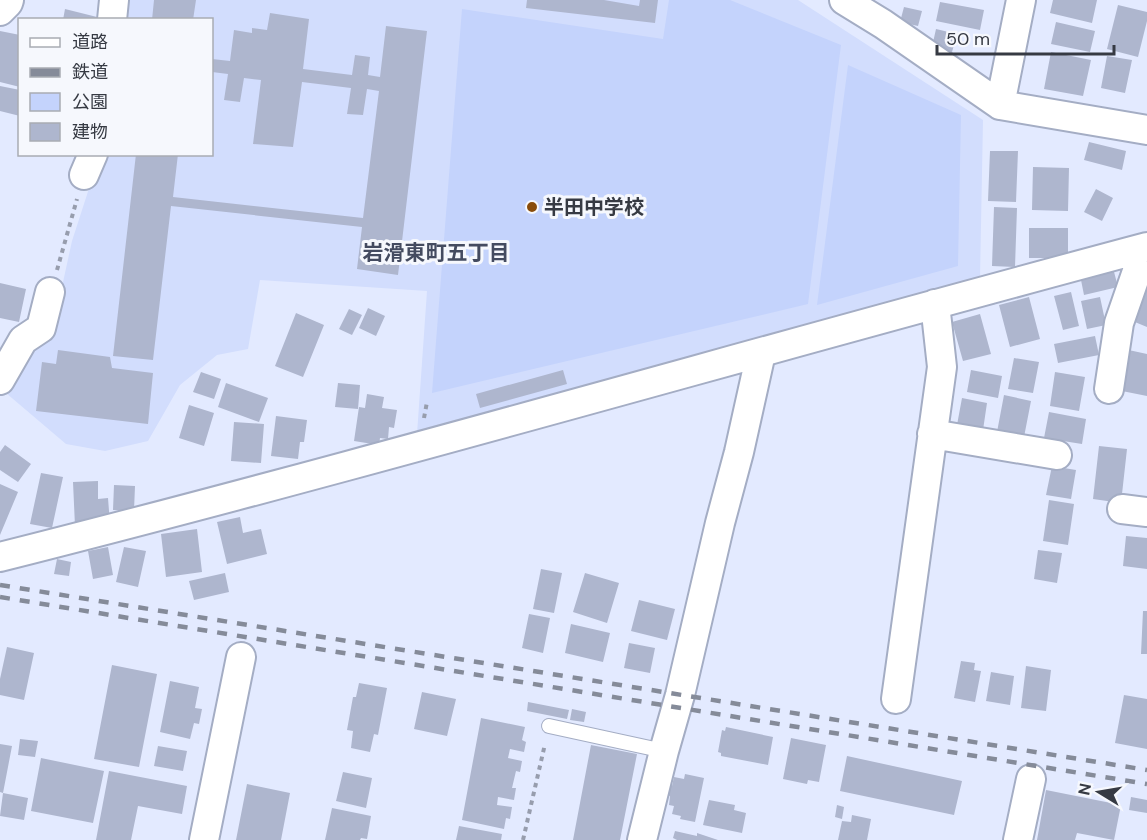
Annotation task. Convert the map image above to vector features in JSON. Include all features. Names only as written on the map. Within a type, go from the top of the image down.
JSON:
[{"type":"street","points":[[0,11],[9,0]]},
{"type":"street","points":[[112,18],[114,0]]},
{"type":"street","points":[[844,0],[883,24],[1000,105],[1147,130]]},
{"type":"street","points":[[1000,105],[1022,0]]},
{"type":"street","points":[[0,557],[163,515],[1146,247]]},
{"type":"street","points":[[1110,389],[1119,323],[1146,247]]},
{"type":"street","points":[[0,380],[23,340],[41,328],[50,292]]},
{"type":"street","points":[[896,699],[942,368],[934,304]]},
{"type":"street","points":[[642,840],[739,452],[761,353]]},
{"type":"street","points":[[932,434],[1057,455]]},
{"type":"street","points":[[204,840],[241,657]]},
{"type":"street","points":[[1018,840],[1031,778]]},
{"type":"lane","points":[[549,726],[664,751]]},
{"type":"path","points":[[50,292],[89,165]]},
{"type":"path","points":[[523,840],[549,726]]},
{"type":"shaded area","name":"半田中学校","points":[[123,0],[798,0],[983,120],[980,278],[417,434],[427,291],[260,280],[248,349],[217,355],[180,385],[148,441],[105,451],[66,444],[6,393],[29,352],[51,337],[72,241],[94,173],[103,156],[213,156],[213,18],[121,18]]},
{"type":"green space","points":[[669,0],[730,0],[841,45],[808,304],[432,393],[462,9],[663,39]]},
{"type":"green space","points":[[848,65],[961,115],[958,266],[817,305]]},
{"type":"building","points":[[154,0],[196,0],[193,18],[152,18]]},
{"type":"building","points":[[527,0],[604,0],[639,6],[640,0],[658,0],[655,23],[526,8]]},
{"type":"building","points":[[1053,0],[1097,0],[1092,23],[1050,13]]},
{"type":"building","points":[[940,2],[984,10],[980,30],[936,21]]},
{"type":"building","points":[[1118,5],[1147,12],[1138,57],[1107,49]]},
{"type":"building","points":[[904,7],[922,11],[918,26],[900,22]]},
{"type":"building","points":[[65,9],[97,17],[97,18],[63,18]]},
{"type":"building","points":[[270,13],[309,19],[303,69],[352,75],[355,55],[370,57],[368,75],[380,77],[386,26],[427,31],[398,275],[357,269],[362,227],[171,206],[153,360],[113,356],[136,156],[178,156],[173,197],[363,218],[379,91],[367,89],[363,115],[347,114],[351,88],[302,82],[293,147],[253,144],[261,80],[244,78],[240,102],[224,100],[228,74],[213,72],[213,59],[230,61],[234,30],[252,33],[252,28],[267,30]]},
{"type":"building","points":[[1056,22],[1095,31],[1090,52],[1051,44]]},
{"type":"building","points":[[936,29],[957,34],[952,52],[932,47]]},
{"type":"building","points":[[0,31],[18,35],[18,86],[0,82]]},
{"type":"building","points":[[1051,52],[1091,60],[1083,96],[1044,89]]},
{"type":"building","points":[[1107,56],[1132,60],[1125,93],[1101,88]]},
{"type":"building","points":[[0,86],[18,90],[18,116],[0,111]]},
{"type":"building","points":[[1089,142],[1126,151],[1122,170],[1084,160]]},
{"type":"building","points":[[990,151],[1018,151],[1016,202],[988,201]]},
{"type":"building","points":[[1033,167],[1069,168],[1068,211],[1032,210]]},
{"type":"building","points":[[1096,189],[1113,198],[1102,221],[1084,212]]},
{"type":"building","points":[[994,207],[1017,208],[1015,267],[992,266]]},
{"type":"building","points":[[1029,228],[1068,228],[1068,258],[1029,258]]},
{"type":"building","points":[[1113,268],[1118,287],[1084,295],[1080,275]]},
{"type":"building","points":[[1147,274],[1147,327],[1130,320]]},
{"type":"building","points":[[0,283],[26,289],[19,322],[0,318]]},
{"type":"building","points":[[1071,292],[1079,326],[1063,330],[1054,296]]},
{"type":"building","points":[[1029,297],[1040,339],[1010,347],[999,305]]},
{"type":"building","points":[[1100,297],[1106,325],[1087,329],[1081,301]]},
{"type":"building","points":[[368,308],[385,316],[376,336],[359,328]]},
{"type":"building","points":[[349,309],[362,315],[352,335],[339,329]]},
{"type":"building","points":[[296,313],[324,325],[303,377],[275,366]]},
{"type":"building","points":[[980,314],[991,354],[963,361],[952,322]]},
{"type":"building","points":[[1095,336],[1099,355],[1058,363],[1054,344]]},
{"type":"building","points":[[1124,349],[1147,354],[1147,396],[1117,390]]},
{"type":"building","points":[[58,350],[110,357],[112,368],[153,373],[148,424],[36,411],[42,362],[56,364]]},
{"type":"building","points":[[1014,358],[1039,362],[1033,393],[1008,389]]},
{"type":"building","points":[[563,370],[567,384],[480,408],[476,394]]},
{"type":"building","points":[[971,370],[1002,376],[998,398],[967,392]]},
{"type":"building","points":[[201,372],[221,379],[214,399],[193,392]]},
{"type":"building","points":[[1055,372],[1085,377],[1079,411],[1050,406]]},
{"type":"building","points":[[226,383],[268,398],[259,422],[218,407]]},
{"type":"building","points":[[338,383],[360,385],[358,409],[335,407]]},
{"type":"building","points":[[367,394],[384,397],[382,408],[397,410],[394,428],[389,427],[388,439],[380,438],[379,445],[354,441],[359,407],[365,408]]},
{"type":"building","points":[[1004,395],[1031,401],[1024,437],[997,432]]},
{"type":"building","points":[[962,398],[987,403],[983,430],[957,425]]},
{"type":"building","points":[[189,405],[214,413],[204,446],[179,438]]},
{"type":"building","points":[[1049,412],[1086,419],[1082,444],[1044,438]]},
{"type":"building","points":[[276,416],[307,420],[304,442],[300,442],[298,459],[271,456]]},
{"type":"building","points":[[234,422],[264,424],[261,463],[231,461]]},
{"type":"building","points":[[5,445],[31,464],[18,482],[0,470],[0,452]]},
{"type":"building","points":[[1099,446],[1127,449],[1121,503],[1093,499]]},
{"type":"building","points":[[1052,466],[1076,470],[1071,499],[1046,495]]},
{"type":"building","points":[[41,473],[63,477],[52,528],[30,524]]},
{"type":"building","points":[[98,481],[98,499],[108,498],[110,524],[75,526],[73,482]]},
{"type":"building","points":[[0,484],[18,492],[0,535]]},
{"type":"building","points":[[114,485],[135,486],[134,511],[113,510]]},
{"type":"building","points":[[1049,500],[1074,504],[1068,545],[1043,541]]},
{"type":"building","points":[[240,517],[243,533],[261,529],[267,554],[227,564],[217,522]]},
{"type":"building","points":[[197,529],[202,572],[166,577],[161,534]]},
{"type":"building","points":[[1126,536],[1147,538],[1147,569],[1123,566]]},
{"type":"building","points":[[108,547],[113,575],[93,579],[88,551]]},
{"type":"building","points":[[124,547],[146,551],[138,587],[116,582]]},
{"type":"building","points":[[1038,550],[1062,553],[1057,583],[1034,579]]},
{"type":"building","points":[[57,559],[71,562],[69,576],[54,574]]},
{"type":"building","points":[[541,569],[562,573],[554,613],[533,609]]},
{"type":"building","points":[[225,573],[229,592],[194,600],[189,581]]},
{"type":"building","points":[[585,573],[619,583],[607,623],[573,612]]},
{"type":"building","points":[[639,600],[675,609],[667,640],[631,631]]},
{"type":"building","points":[[1143,611],[1147,611],[1147,654],[1141,654]]},
{"type":"building","points":[[529,614],[550,618],[543,653],[522,648]]},
{"type":"building","points":[[571,624],[610,633],[603,662],[565,653]]},
{"type":"building","points":[[629,643],[655,648],[650,673],[624,668]]},
{"type":"building","points":[[7,647],[34,653],[24,700],[0,695],[0,679]]},
{"type":"building","points":[[961,661],[975,663],[974,670],[981,671],[975,702],[954,698]]},
{"type":"building","points":[[112,665],[157,674],[139,767],[94,759]]},
{"type":"building","points":[[1026,666],[1051,670],[1046,711],[1021,708]]},
{"type":"building","points":[[991,672],[1014,676],[1010,705],[986,701]]},
{"type":"building","points":[[170,681],[199,687],[195,708],[202,709],[199,724],[194,723],[190,739],[160,732]]},
{"type":"building","points":[[359,683],[387,688],[378,735],[374,734],[370,752],[351,748],[353,731],[347,730],[353,697],[356,697]]},
{"type":"building","points":[[422,692],[456,699],[447,736],[414,729]]},
{"type":"building","points":[[1124,695],[1147,699],[1147,749],[1115,743]]},
{"type":"building","points":[[528,702],[569,710],[567,719],[527,711]]},
{"type":"building","points":[[572,709],[586,712],[584,722],[570,720]]},
{"type":"building","points":[[481,718],[525,727],[522,740],[526,742],[524,752],[510,749],[508,758],[522,761],[520,772],[516,771],[512,788],[516,788],[514,800],[498,797],[497,805],[512,807],[510,819],[506,818],[504,829],[462,820]]},
{"type":"building","points":[[726,727],[773,737],[768,765],[721,756],[718,752],[722,730],[725,731]]},
{"type":"building","points":[[791,738],[826,745],[819,782],[808,780],[807,784],[783,779]]},
{"type":"building","points":[[20,739],[38,741],[35,757],[18,755]]},
{"type":"building","points":[[0,744],[12,746],[3,793],[0,792]]},
{"type":"building","points":[[591,745],[637,754],[620,840],[573,840]]},
{"type":"building","points":[[158,746],[187,751],[183,771],[154,766]]},
{"type":"building","points":[[847,756],[962,781],[954,815],[840,791]]},
{"type":"building","points":[[41,758],[104,771],[93,823],[31,811]]},
{"type":"building","points":[[109,771],[187,786],[182,814],[138,806],[131,840],[96,840]]},
{"type":"building","points":[[343,772],[372,778],[366,808],[336,801]]},
{"type":"building","points":[[685,774],[704,778],[695,822],[680,819],[681,816],[672,814],[674,806],[669,805],[670,796],[667,795],[669,785],[672,786],[674,777],[684,779]]},
{"type":"building","points":[[247,784],[290,793],[281,840],[236,840]]},
{"type":"building","points":[[1046,790],[1121,805],[1114,840],[1077,833],[1075,840],[1037,840]]},
{"type":"building","points":[[3,793],[28,798],[24,820],[0,816]]},
{"type":"building","points":[[1131,797],[1147,800],[1147,813],[1129,810]]},
{"type":"building","points":[[709,800],[735,805],[734,810],[746,813],[742,833],[703,825]]},
{"type":"building","points":[[837,805],[844,807],[842,819],[835,817]]},
{"type":"building","points":[[332,808],[371,816],[367,839],[325,840]]},
{"type":"building","points":[[852,815],[871,819],[867,840],[838,840],[842,821],[851,822]]},
{"type":"building","points":[[459,826],[502,834],[501,840],[456,840]]},
{"type":"building","points":[[675,831],[697,836],[697,833],[718,840],[677,840],[673,838]]},
{"type":"railway","points":[[0,585],[1147,770]]},
{"type":"railway","points":[[0,597],[1147,784]]},
{"type":"place","name":"半田中学校","points":[[532,207]]},
{"type":"district","name":"岩滑東町五丁目","points":[[436,253]]}]
